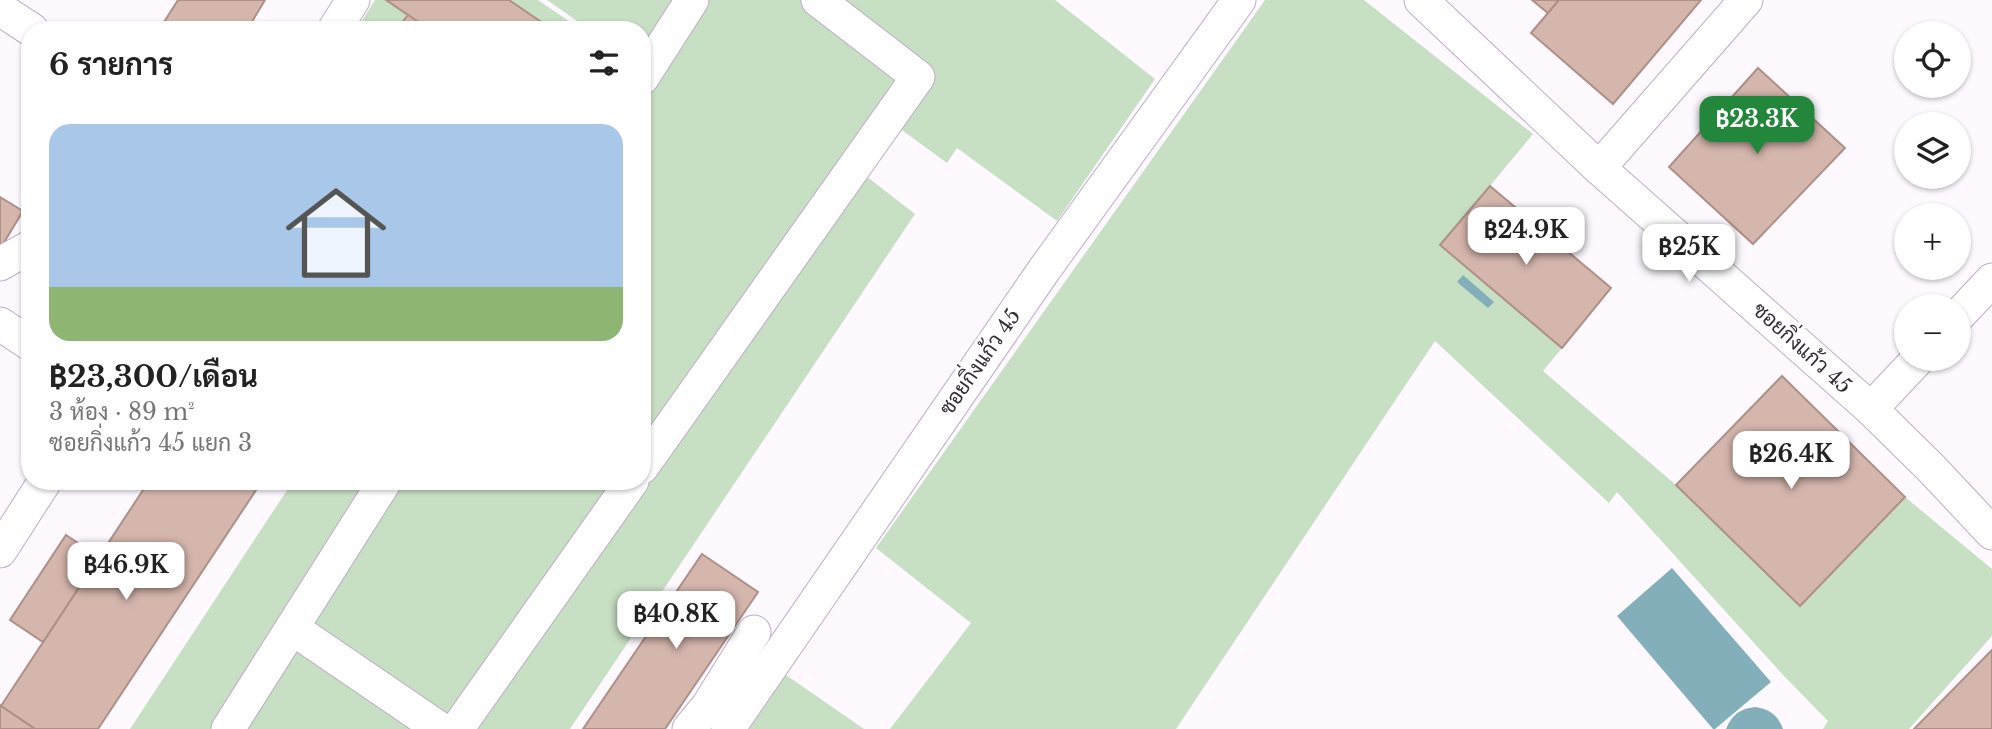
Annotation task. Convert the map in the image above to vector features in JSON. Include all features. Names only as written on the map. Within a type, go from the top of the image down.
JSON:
[{"type":"street","points":[[340,21],[353,0]]},
{"type":"street","points":[[651,64],[692,0]]},
{"type":"street","points":[[651,454],[918,77],[818,0]]},
{"type":"street","name":"ซอยกิ่งแก้ว 45","points":[[714,721],[1239,0]]},
{"type":"street","name":"ซอยกิ่งแก้ว 45","points":[[1421,0],[1599,168],[1871,409],[1992,533]]},
{"type":"street","points":[[1599,168],[1746,0]]},
{"type":"street","points":[[0,264],[21,252]]},
{"type":"street","points":[[1971,302],[1992,280]]},
{"type":"street","points":[[0,324],[21,338]]},
{"type":"street","points":[[1871,409],[1907,371]]},
{"type":"street","points":[[4,537],[38,490]]},
{"type":"street","points":[[228,729],[379,490]]},
{"type":"street","points":[[457,729],[626,490]]},
{"type":"street","points":[[292,628],[440,729]]},
{"type":"street","points":[[714,721],[754,632]]},
{"type":"green space","points":[[375,0],[538,0],[569,21],[362,21]]},
{"type":"green space","points":[[547,0],[1055,0],[1155,79],[1057,221],[957,148],[947,163],[899,128],[866,176],[915,214],[570,729],[130,729],[287,490],[651,490],[651,21],[577,21]]},
{"type":"green space","points":[[1265,0],[1364,0],[1533,134],[1441,245],[1562,348],[1543,371],[1676,485],[1799,606],[1905,497],[1992,569],[1992,636],[1909,729],[1823,729],[1828,721],[1617,492],[1609,503],[1435,341],[1176,729],[890,729],[971,623],[876,548]]},
{"type":"green space","points":[[786,675],[864,729],[749,729]]},
{"type":"water","points":[[1463,275],[1494,302],[1488,308],[1457,282]]},
{"type":"water","points":[[1672,568],[1771,682],[1715,729],[1617,616]]},
{"type":"water","points":[[1755,707],[1772,714],[1783,729],[1726,729],[1737,714]]},
{"type":"building","points":[[178,0],[265,0],[252,21],[165,21]]},
{"type":"building","points":[[386,0],[509,0],[540,21],[417,21]]},
{"type":"building","points":[[1532,0],[1559,0],[1548,13]]},
{"type":"building","points":[[1559,0],[1701,0],[1613,104],[1531,33]]},
{"type":"building","points":[[408,15],[417,21],[403,21]]},
{"type":"building","points":[[1758,68],[1845,148],[1753,244],[1669,167]]},
{"type":"building","points":[[1490,186],[1611,288],[1562,348],[1440,245]]},
{"type":"building","points":[[0,197],[21,210],[21,214],[0,249]]},
{"type":"building","points":[[1782,376],[1905,497],[1800,606],[1676,485]]},
{"type":"building","points":[[143,490],[256,490],[98,729],[35,729],[1,706]]},
{"type":"building","points":[[66,535],[99,557],[43,642],[10,620]]},
{"type":"building","points":[[702,554],[758,592],[665,729],[583,729]]},
{"type":"building","points":[[1992,650],[1992,729],[1914,729]]},
{"type":"building","points":[[1,706],[35,729],[0,729]]}]
